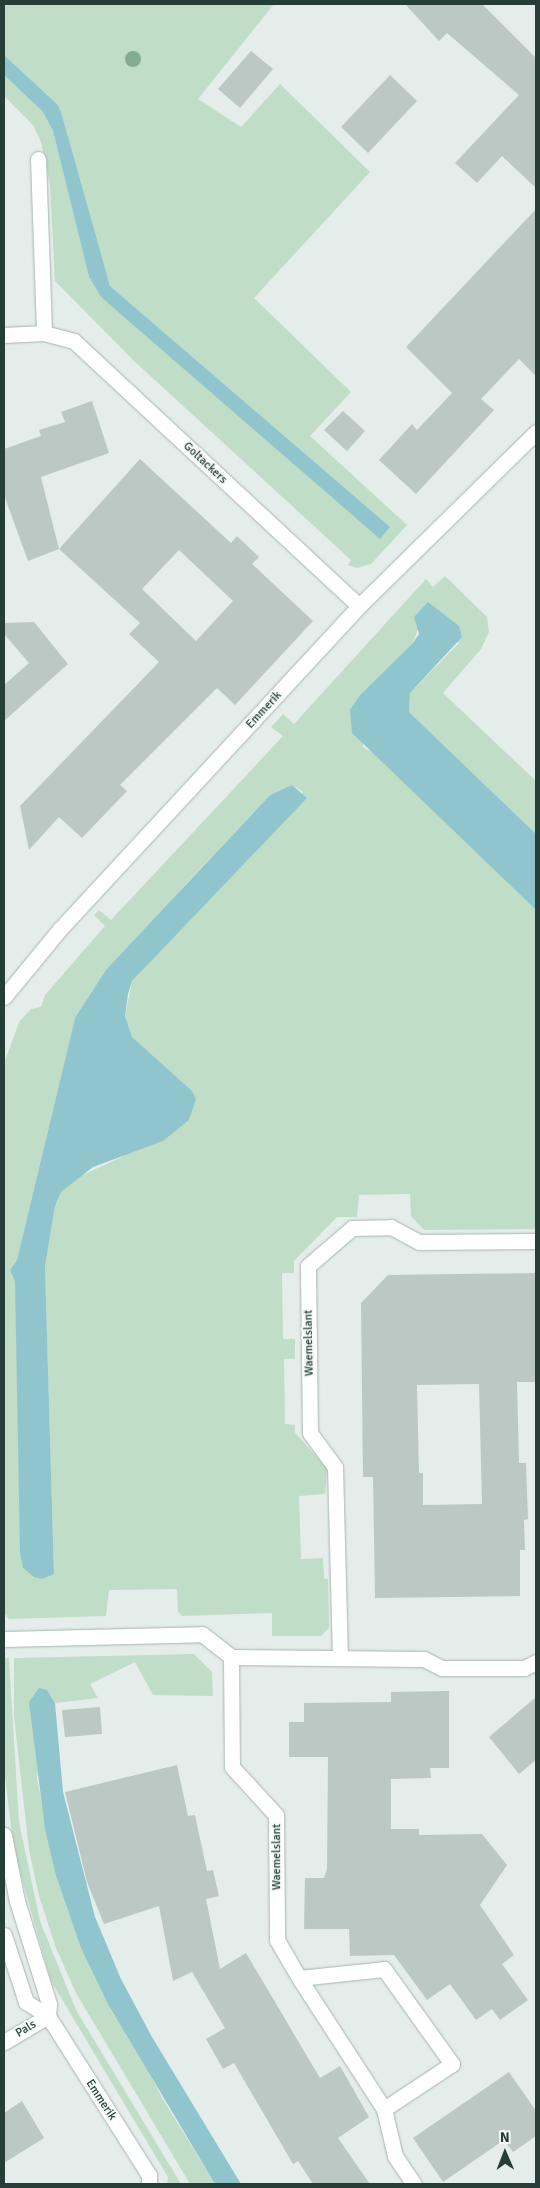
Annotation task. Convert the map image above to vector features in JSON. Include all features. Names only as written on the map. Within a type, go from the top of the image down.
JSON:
[{"type":"street","points":[[38,159],[44,333]]},
{"type":"street","name":"Goltackers","points":[[4,334],[44,333],[74,341],[359,606]]},
{"type":"street","name":"Emmerik","points":[[4,997],[48,941],[359,606],[536,432]]},
{"type":"street","name":"Waemelslant","points":[[340,1658],[335,1467],[310,1433],[308,1266],[352,1228],[391,1227],[419,1242],[536,1242]]},
{"type":"street","points":[[4,1639],[202,1634],[231,1658],[424,1659],[442,1668],[524,1668],[536,1662]]},
{"type":"street","name":"Waemelslant","points":[[231,1658],[232,1767],[276,1816],[277,1940],[299,1978],[384,2109],[395,2156],[414,2184]]},
{"type":"street","name":"Emmerik","points":[[4,1835],[17,1901],[50,2004],[48,2016]]},
{"type":"street","name":"Emmerik","points":[[4,1934],[26,2002],[48,2016],[150,2175],[149,2184]]},
{"type":"street","points":[[299,1978],[384,1969],[452,2064],[384,2109]]},
{"type":"street","name":"Pals","points":[[4,2042],[48,2016]]},
{"type":"green space","points":[[4,4],[274,4],[198,99],[241,127],[280,84],[370,172],[254,298],[351,392],[310,436],[407,525],[371,564],[357,568],[348,565],[351,560],[133,360],[55,281],[50,184],[41,142],[33,125],[4,96],[4,75],[43,112],[53,131],[89,277],[101,297],[389,527],[110,286],[57,104],[4,55]]},
{"type":"green space","points":[[445,576],[487,617],[489,632],[481,649],[443,693],[536,781],[536,834],[409,712],[410,693],[459,643],[419,626],[413,643],[361,694],[363,747],[375,754],[536,910],[536,1229],[424,1230],[411,1216],[410,1194],[359,1195],[357,1217],[337,1217],[294,1261],[294,1273],[282,1273],[283,1339],[295,1339],[295,1359],[284,1359],[285,1424],[295,1425],[295,1433],[327,1468],[325,1494],[299,1496],[301,1559],[323,1558],[324,1578],[328,1579],[329,1628],[321,1636],[272,1636],[272,1613],[182,1616],[178,1612],[177,1589],[109,1590],[106,1616],[9,1619],[4,1613],[4,1064],[19,1022],[31,1009],[41,1007],[45,995],[105,926],[94,915],[99,910],[111,920],[283,736],[271,727],[283,714],[294,724],[426,579],[433,587]],"holes":[[[292,785],[303,792],[132,981],[125,1016],[132,1037],[147,1052],[122,1157],[76,1178],[61,1192],[55,1206],[45,1267],[54,1574],[15,1282],[10,1270],[17,1260],[75,1018],[186,884],[270,795]]]},
{"type":"green space","points":[[194,1654],[212,1672],[213,1696],[153,1695],[135,1662],[90,1684],[98,1698],[55,1703],[47,1690],[37,1778],[56,1876],[69,1914],[162,2098],[215,2184],[190,2184],[76,1993],[56,1948],[39,1896],[29,1850],[14,1716],[14,1658]]},
{"type":"green space","points":[[4,1658],[9,1658],[19,1822],[40,1921],[76,2010],[181,2184],[167,2184],[168,2177],[51,1981],[14,1851],[4,1768]]},
{"type":"water","points":[[4,55],[57,104],[61,112],[110,286],[390,527],[380,539],[101,297],[89,277],[53,131],[43,112],[4,75]]},
{"type":"water","points":[[428,602],[459,626],[462,637],[410,693],[409,712],[536,834],[536,910],[352,733],[350,710],[361,694],[413,643],[419,634],[414,617]]},
{"type":"water","points":[[292,785],[307,798],[132,981],[128,994],[125,1016],[132,1037],[192,1091],[196,1099],[189,1120],[163,1141],[93,1167],[61,1192],[55,1206],[45,1267],[54,1574],[42,1579],[34,1577],[23,1568],[20,1553],[15,1282],[10,1270],[17,1260],[75,1018],[106,970],[270,795]]},
{"type":"water","points":[[39,1688],[47,1690],[55,1703],[63,1792],[95,1917],[121,1979],[152,2037],[241,2184],[215,2184],[108,2004],[81,1948],[56,1876],[45,1829],[29,1702]]},
{"type":"building","points":[[405,4],[482,4],[536,58],[536,188],[502,156],[477,183],[455,163],[519,95],[447,33],[439,41]]},
{"type":"building","points":[[251,51],[273,69],[240,108],[218,89]]},
{"type":"building","points":[[390,75],[417,101],[368,153],[341,127]]},
{"type":"building","points":[[536,209],[536,376],[519,359],[481,399],[494,410],[416,494],[379,460],[412,424],[417,430],[452,393],[406,347]]},
{"type":"building","points":[[92,401],[109,453],[41,477],[59,549],[28,561],[4,495],[4,449],[41,436],[39,430],[65,422],[61,412]]},
{"type":"building","points":[[343,411],[365,431],[347,451],[324,430]]},
{"type":"building","points":[[140,459],[231,543],[237,536],[259,557],[252,564],[313,621],[235,705],[217,688],[120,785],[127,791],[82,838],[59,817],[29,850],[20,806],[159,662],[129,634],[140,623],[59,549]],"holes":[[[179,550],[233,601],[196,641],[142,589]]]},
{"type":"building","points":[[34,622],[68,664],[4,721],[4,685],[29,663],[4,634],[4,623]]},
{"type":"building","points":[[536,1273],[536,1382],[517,1382],[519,1463],[526,1463],[528,1519],[524,1520],[525,1550],[520,1550],[520,1596],[375,1598],[373,1477],[363,1477],[361,1303],[388,1275]],"holes":[[[479,1384],[482,1504],[423,1505],[423,1473],[419,1473],[417,1385]]]},
{"type":"building","points":[[449,1691],[449,1768],[430,1768],[431,1778],[391,1779],[391,1829],[419,1829],[419,1835],[482,1834],[507,1865],[480,1905],[514,1955],[502,1964],[528,2000],[500,2020],[492,2009],[476,2020],[450,1984],[427,2000],[394,1955],[350,1956],[349,1929],[304,1929],[305,1878],[324,1878],[327,1869],[328,1757],[289,1757],[289,1722],[304,1722],[304,1703],[391,1702],[391,1692]]},
{"type":"building","points":[[536,1697],[536,1760],[519,1774],[489,1737]]},
{"type":"building","points":[[100,1707],[102,1734],[65,1737],[62,1710]]},
{"type":"building","points":[[177,1765],[188,1816],[195,1815],[207,1871],[213,1870],[219,1896],[206,1899],[220,1969],[246,1953],[320,2078],[340,2066],[369,2117],[338,2138],[370,2184],[313,2184],[298,2161],[293,2164],[234,2063],[223,2069],[206,2039],[225,2028],[192,1972],[173,1981],[159,1906],[104,1924],[87,1882],[65,1792]]},
{"type":"building","points":[[509,2072],[536,2111],[536,2136],[513,2152],[504,2140],[443,2182],[413,2138]]},
{"type":"building","points":[[22,2101],[44,2138],[4,2163],[4,2113]]}]
